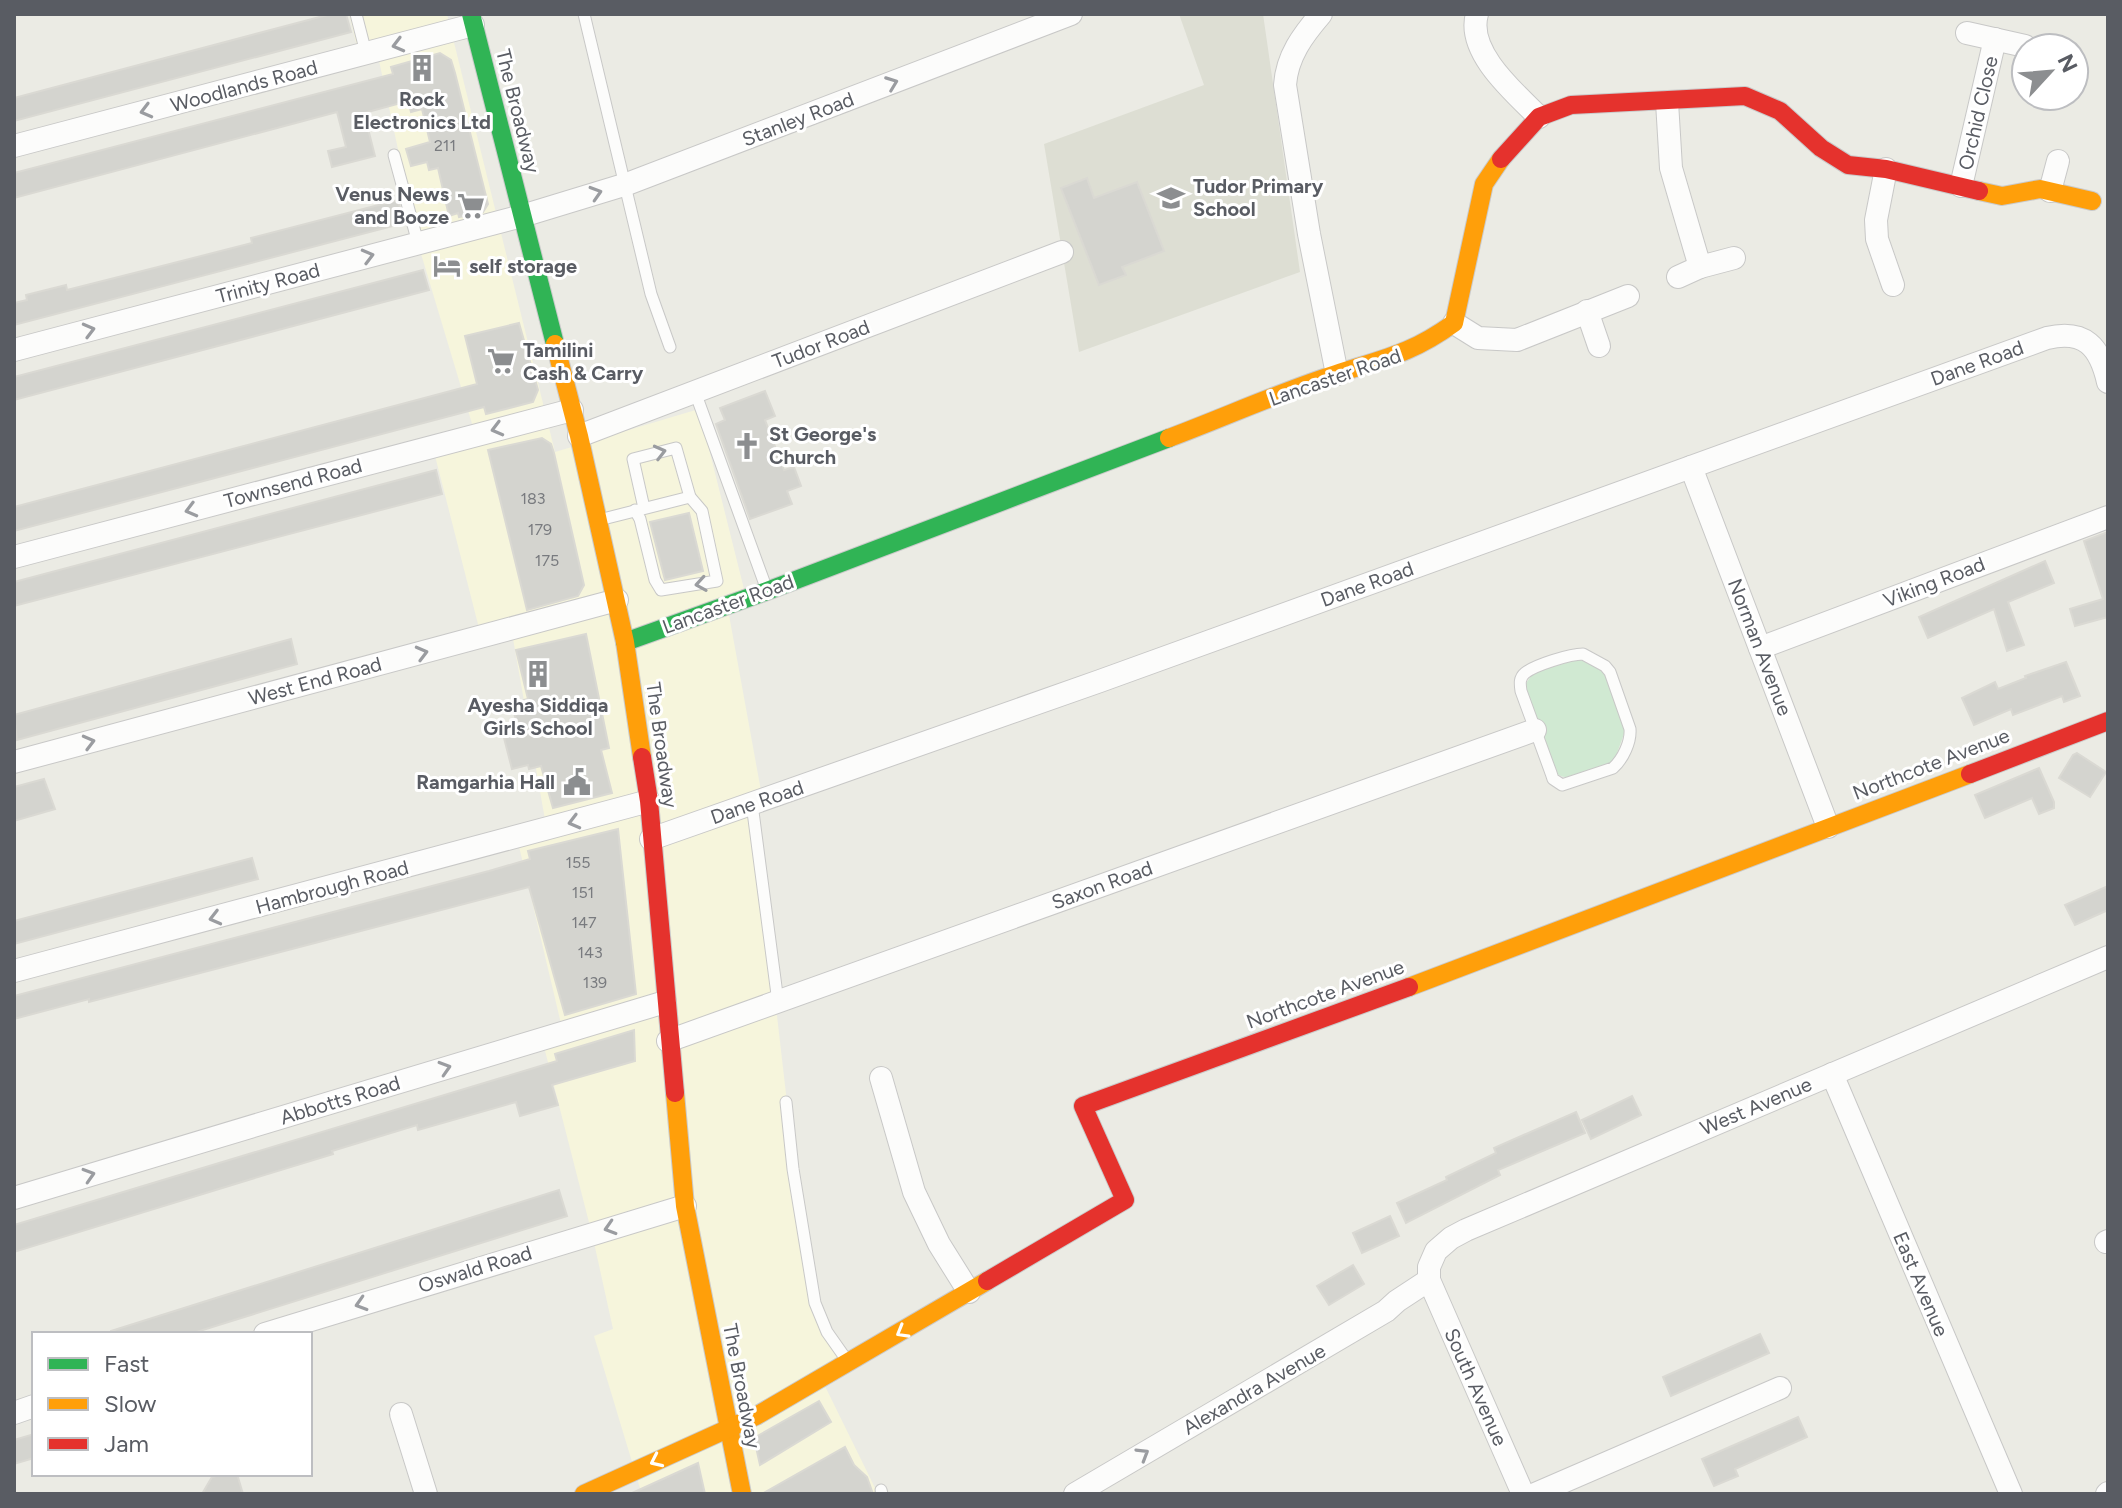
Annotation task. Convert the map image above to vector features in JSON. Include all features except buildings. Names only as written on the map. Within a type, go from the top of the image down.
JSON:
[{"type":"street","name":"Stanley Road","points":[[522,216],[627,184],[1071,14]]},
{"type":"street","points":[[1321,14],[1298,42],[1288,66],[1285,85],[1309,234],[1337,374]]},
{"type":"street","points":[[1477,14],[1479,42],[1493,70],[1539,117]]},
{"type":"street","name":"Woodlands Road","points":[[14,146],[366,53],[472,20]]},
{"type":"street","name":"The Broadway","points":[[472,20],[579,436],[625,642],[649,801],[685,1206],[742,1494]]},
{"type":"street","name":"Orchid Close","points":[[1967,33],[2010,42]]},
{"type":"street","name":"Orchid Close","points":[[1961,186],[1995,39]]},
{"type":"street","points":[[1628,296],[1517,340],[1478,338],[1454,323],[1484,184],[1507,150],[1539,117],[1571,105],[1610,101],[1667,102],[1745,96],[1780,111],[1821,148],[1848,165],[1886,169],[2002,196],[2040,189],[2092,201]]},
{"type":"street","points":[[1667,102],[1671,168],[1700,267]]},
{"type":"street","points":[[2050,191],[2058,161]]},
{"type":"street","points":[[1886,169],[1876,220],[1877,239],[1893,285]]},
{"type":"street","name":"Trinity Road","points":[[14,350],[522,216]]},
{"type":"street","name":"Tudor Road","points":[[579,436],[1062,252]]},
{"type":"street","points":[[1678,277],[1700,267],[1734,258]]},
{"type":"street","points":[[1587,311],[1599,346]]},
{"type":"street","name":"Lancaster Road","points":[[625,642],[1337,374],[1393,360],[1427,344],[1454,323]]},
{"type":"street","name":"Dane Road","points":[[651,839],[2047,338],[2067,334],[2083,340],[2098,353],[2108,382]]},
{"type":"street","name":"Townsend Road","points":[[14,557],[572,410]]},
{"type":"street","name":"Norman Avenue","points":[[1691,467],[1828,827]]},
{"type":"street","name":"Viking Road","points":[[1760,648],[2108,517]]},
{"type":"street","name":"West End Road","points":[[14,762],[617,600]]},
{"type":"street","name":"Northcote Avenue","points":[[584,1494],[756,1416],[1125,1200],[1083,1106],[1491,957],[2108,721]]},
{"type":"street","name":"Saxon Road","points":[[668,1041],[1535,730]]},
{"type":"street","name":"Hambrough Road","points":[[14,971],[649,801]]},
{"type":"street","name":"West Avenue","points":[[1429,1280],[1429,1267],[1436,1251],[1466,1230],[2108,957]]},
{"type":"street","name":"Abbotts Road","points":[[14,1198],[665,1002]]},
{"type":"street","name":"East Avenue","points":[[1832,1074],[2011,1494]]},
{"type":"street","points":[[881,1078],[914,1192],[939,1244],[969,1292]]},
{"type":"street","name":"Oswald Road","points":[[272,1332],[685,1206]]},
{"type":"street","name":"Alexandra Avenue","points":[[1075,1494],[1386,1311],[1429,1280]]},
{"type":"street","name":"South Avenue","points":[[1429,1280],[1523,1494]]},
{"type":"street","points":[[1535,1494],[1780,1388]]},
{"type":"street","points":[[401,1414],[426,1494]]},
{"type":"lane","points":[[356,14],[366,53]]},
{"type":"lane","points":[[584,14],[651,294],[670,347]]},
{"type":"lane","points":[[394,155],[418,243]]},
{"type":"lane","points":[[695,392],[767,591]]},
{"type":"lane","points":[[676,448],[690,497],[702,511],[717,581],[661,590],[655,580],[640,519],[633,459],[676,448]]},
{"type":"lane","points":[[598,520],[690,497]]},
{"type":"lane","points":[[1578,654],[1590,657],[1608,669],[1631,733],[1619,762],[1613,768],[1562,785],[1553,779],[1535,730],[1520,685],[1522,676],[1525,672],[1578,654]]},
{"type":"lane","points":[[752,804],[778,1003]]},
{"type":"lane","points":[[786,1102],[793,1169],[815,1303],[827,1332],[848,1363]]},
{"type":"shaded area","points":[[349,14],[447,14],[555,452],[699,409],[744,589],[727,604],[763,802],[753,808],[797,1189],[821,1320],[845,1360],[821,1378],[878,1494],[642,1494],[594,1336],[613,1329],[542,1039],[563,1032],[517,838],[547,831],[512,633],[481,636],[433,448],[476,437],[419,247],[378,56],[360,59]]},
{"type":"shaded area","name":"Tudor Primary School","points":[[1179,14],[1263,14],[1300,272],[1079,352],[1044,144],[1204,85]]},
{"type":"shaded area","points":[[1579,659],[1605,672],[1625,731],[1613,764],[1568,777],[1555,772],[1525,685],[1533,673]]},
{"type":"traffic: fast","points":[[471,14],[555,344]]},
{"type":"traffic: fast","points":[[625,642],[1169,438]]},
{"type":"traffic: slow","points":[[1169,438],[1294,389],[1397,354],[1454,323],[1484,184],[1501,159]]},
{"type":"traffic: slow","points":[[1979,191],[2002,196],[2040,189],[2092,201]]},
{"type":"traffic: slow","points":[[555,344],[625,642],[642,757]]},
{"type":"traffic: slow","points":[[1409,987],[1970,774]]},
{"type":"traffic: slow","points":[[675,1093],[685,1206],[742,1494]]},
{"type":"traffic: slow","points":[[584,1494],[756,1416],[987,1281]]},
{"type":"traffic: jam","points":[[1501,159],[1539,117],[1571,105],[1745,96],[1780,111],[1821,148],[1848,165],[1886,169],[1979,191]]},
{"type":"traffic: jam","points":[[1970,774],[2108,721]]},
{"type":"traffic: jam","points":[[642,757],[649,801],[675,1093]]},
{"type":"traffic: jam","points":[[987,1281],[1125,1200],[1083,1106],[1409,987]]},
{"type":"place","name":"Rock Electronics Ltd","points":[[422,68]]},
{"type":"place","name":"Tudor Primary School","points":[[1171,198]]},
{"type":"place","name":"Venus News and Booze","points":[[471,206]]},
{"type":"place","name":"self storage","points":[[447,266]]},
{"type":"place","name":"Tamilini Cash & Carry","points":[[501,361]]},
{"type":"place","name":"St George's Church","points":[[747,446]]},
{"type":"place","name":"Ayesha Siddiqa Girls School","points":[[538,674]]},
{"type":"place","name":"Ramgarhia Hall","points":[[577,782]]}]
